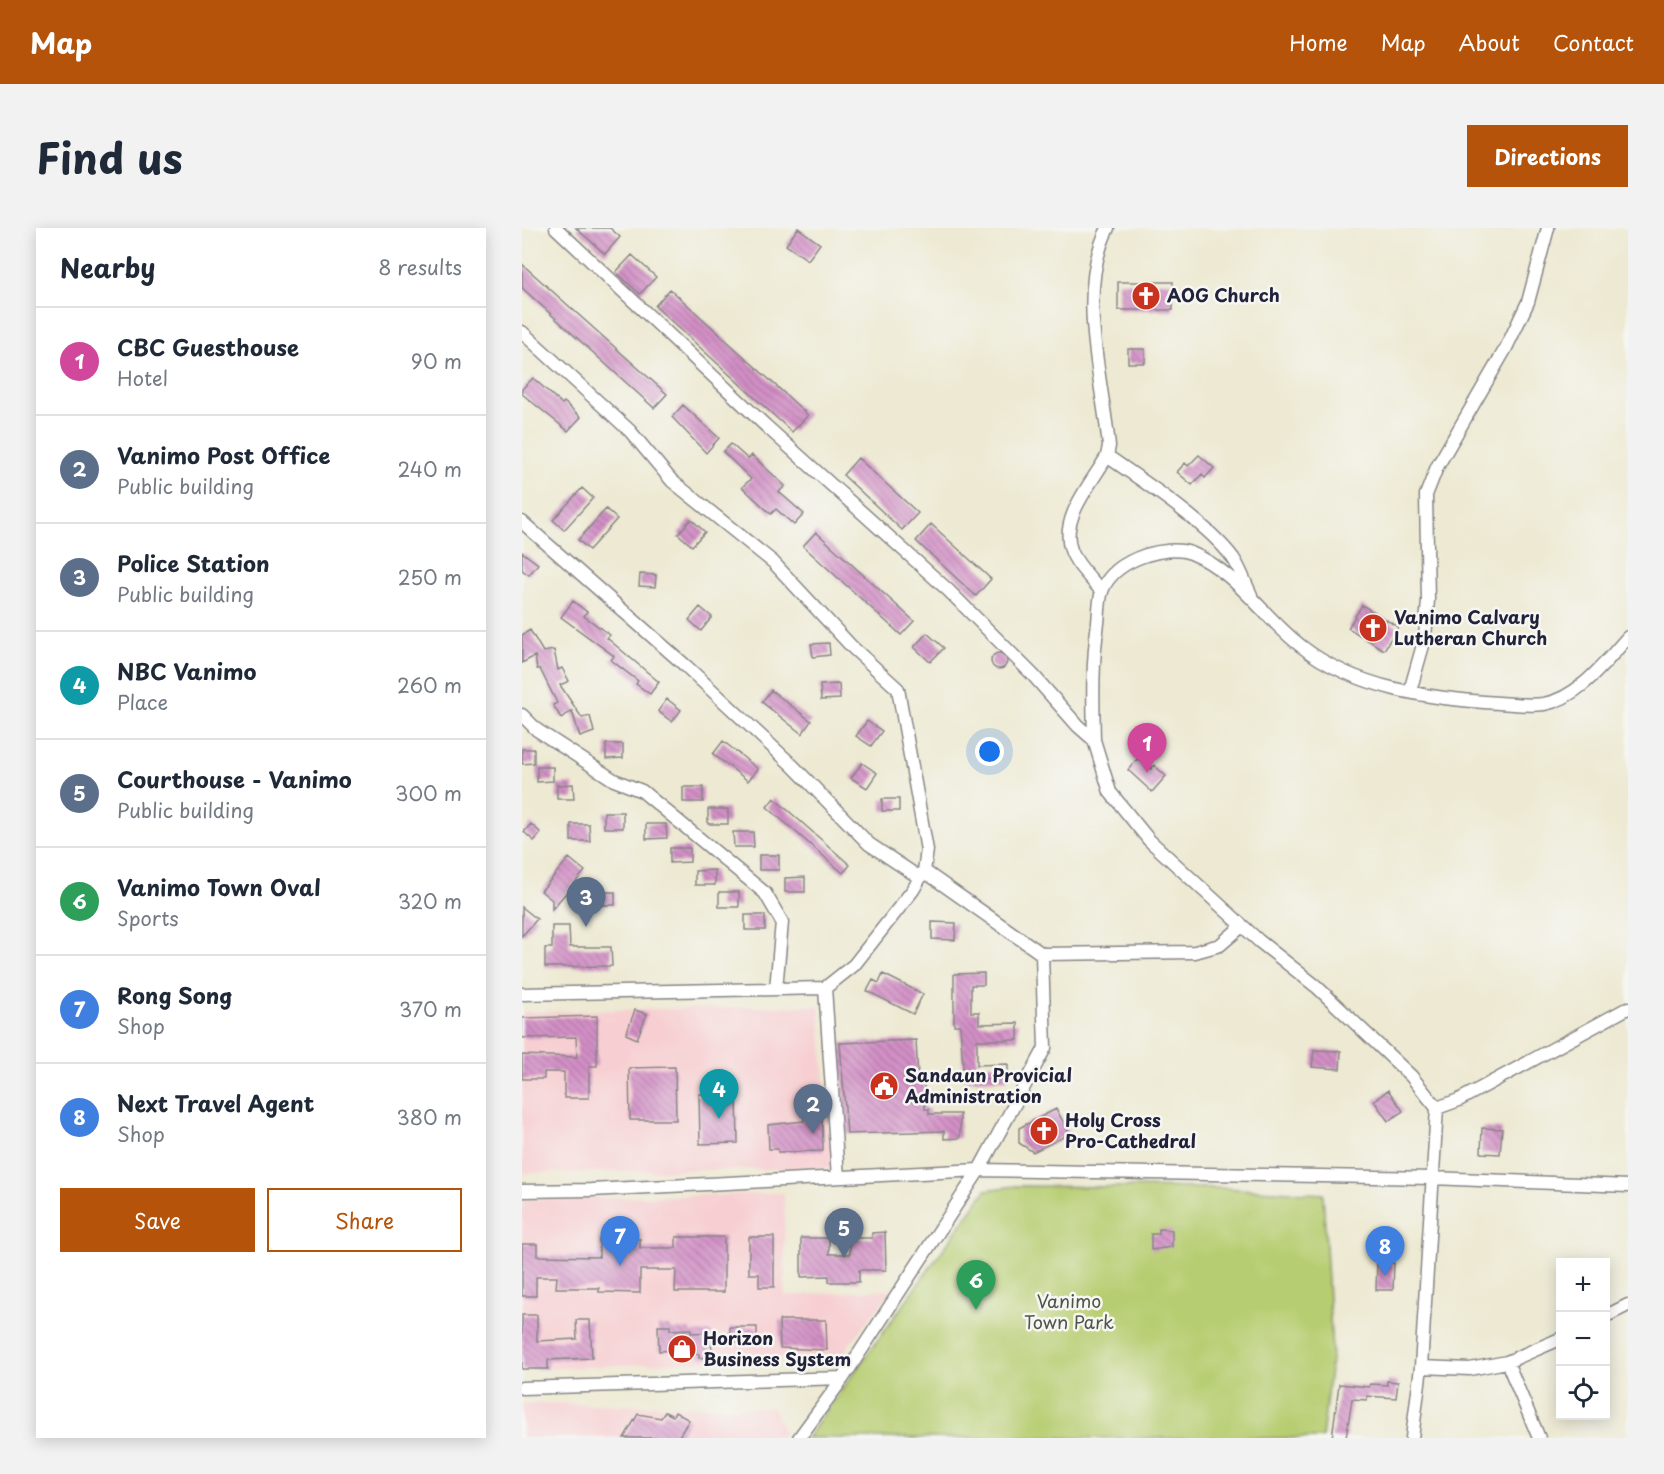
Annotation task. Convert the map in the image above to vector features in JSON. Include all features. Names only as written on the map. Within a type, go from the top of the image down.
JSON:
[{"type":"street","points":[[555,228],[766,426],[948,590],[1094,740]]},
{"type":"street","points":[[1102,592],[1070,549],[1069,529],[1074,511],[1107,456],[1105,406],[1094,335],[1094,279],[1099,247],[1108,228]]},
{"type":"street","points":[[1410,691],[1425,638],[1428,600],[1426,495],[1437,467],[1506,348],[1528,302],[1548,228]]},
{"type":"street","points":[[522,332],[630,431],[672,481],[773,562],[852,647],[898,689],[927,850],[922,874],[854,965],[825,987],[522,994]]},
{"type":"street","points":[[1107,456],[1160,493],[1212,536],[1233,558],[1254,602]]},
{"type":"street","points":[[522,522],[687,667],[794,766],[869,844],[922,874],[1042,954],[1196,952],[1220,945],[1242,926]]},
{"type":"street","points":[[1412,1438],[1421,1367],[1437,1108],[1411,1077],[1317,987],[1242,926],[1149,840],[1119,806],[1110,792],[1094,740],[1092,662],[1102,592],[1111,577],[1122,566],[1155,552],[1177,551],[1197,556],[1224,573],[1300,645],[1322,661],[1346,673],[1410,691],[1461,701],[1545,704],[1565,696],[1596,672],[1628,637]]},
{"type":"street","points":[[522,715],[537,730],[614,780],[642,791],[765,893],[782,922],[776,989]]},
{"type":"street","points":[[799,1438],[843,1378],[979,1170],[1045,1048],[1042,954]]},
{"type":"street","points":[[825,987],[838,1177]]},
{"type":"street","points":[[1437,1108],[1460,1100],[1628,1008]]},
{"type":"street","points":[[522,1191],[591,1190],[979,1170],[1432,1178],[1628,1185]]},
{"type":"street","points":[[1610,1314],[1628,1305]]},
{"type":"street","points":[[1421,1367],[1470,1369],[1507,1362],[1556,1340]]},
{"type":"street","points":[[1507,1362],[1539,1438]]},
{"type":"street","points":[[522,1388],[843,1378]]},
{"type":"shaded area","points":[[819,1006],[832,1168],[522,1173],[522,1012]]},
{"type":"shaded area","points":[[784,1193],[785,1296],[893,1289],[841,1355],[522,1370],[522,1200]]},
{"type":"shaded area","points":[[522,1404],[773,1408],[784,1433],[780,1438],[522,1438]]},
{"type":"green space","name":"Vanimo Town Park","points":[[1016,1186],[1222,1188],[1323,1194],[1332,1351],[1322,1438],[807,1438],[986,1190]]},
{"type":"building","points":[[576,228],[610,228],[620,237],[605,254]]},
{"type":"building","points":[[798,228],[820,244],[808,260],[786,245]]},
{"type":"building","points":[[632,255],[656,277],[640,294],[616,272]]},
{"type":"building","points":[[522,264],[667,394],[654,408],[522,288]]},
{"type":"building","name":"AOG Church","points":[[1118,282],[1173,282],[1173,310],[1118,310]]},
{"type":"building","points":[[670,289],[808,415],[792,432],[655,306]]},
{"type":"building","points":[[1128,349],[1145,349],[1145,363],[1128,363]]},
{"type":"building","points":[[533,378],[562,404],[564,402],[581,417],[568,431],[522,394],[522,389]]},
{"type":"building","points":[[683,405],[719,438],[706,453],[672,417]]},
{"type":"building","points":[[731,444],[748,459],[752,455],[785,486],[779,492],[804,514],[794,525],[776,509],[771,514],[742,487],[751,479],[723,452]]},
{"type":"building","points":[[1199,455],[1214,468],[1205,478],[1202,474],[1192,485],[1177,472],[1185,463],[1188,466]]},
{"type":"building","points":[[858,458],[918,513],[902,530],[843,475]]},
{"type":"building","points":[[582,488],[593,498],[564,530],[553,520]]},
{"type":"building","points":[[606,509],[617,519],[589,550],[578,540]]},
{"type":"building","points":[[691,519],[705,532],[692,546],[678,534]]},
{"type":"building","points":[[931,524],[991,579],[976,596],[916,541]]},
{"type":"building","points":[[816,532],[914,621],[901,635],[803,546]]},
{"type":"building","points":[[522,552],[538,564],[529,575],[522,570]]},
{"type":"building","points":[[640,574],[656,575],[655,587],[639,586]]},
{"type":"building","points":[[573,601],[587,612],[584,616],[610,635],[607,638],[659,682],[650,694],[636,684],[638,681],[611,660],[614,656],[561,617]]},
{"type":"building","name":"Vanimo Calvary Lutheran Church","points":[[1362,605],[1398,627],[1384,650],[1348,628]]},
{"type":"building","points":[[700,607],[712,617],[701,631],[689,620]]},
{"type":"building","points":[[530,630],[543,652],[554,650],[558,670],[562,668],[569,681],[560,685],[582,718],[590,716],[594,732],[580,737],[572,711],[561,718],[553,705],[557,703],[540,669],[537,669],[535,656],[522,663],[522,635]]},
{"type":"building","points":[[927,633],[944,648],[930,662],[914,647]]},
{"type":"building","points":[[829,643],[830,655],[813,657],[811,644]]},
{"type":"building","points":[[999,653],[1007,661],[999,669],[991,661]]},
{"type":"building","points":[[839,684],[840,699],[821,700],[820,685]]},
{"type":"building","points":[[771,690],[811,721],[802,734],[762,702]]},
{"type":"building","points":[[667,699],[681,710],[672,722],[658,711]]},
{"type":"building","points":[[867,721],[882,731],[871,746],[856,736]]},
{"type":"building","points":[[723,741],[758,769],[748,781],[713,754]]},
{"type":"building","points":[[606,744],[623,744],[623,758],[606,759]]},
{"type":"building","points":[[522,749],[534,749],[534,763],[522,764]]},
{"type":"building","points":[[1138,758],[1151,769],[1154,765],[1166,776],[1152,792],[1128,770]]},
{"type":"building","points":[[862,763],[877,773],[867,788],[851,778]]},
{"type":"building","points":[[537,767],[553,767],[553,781],[537,782]]},
{"type":"building","points":[[573,784],[574,799],[557,799],[557,785]]},
{"type":"building","points":[[683,787],[703,787],[703,802],[683,802]]},
{"type":"building","points":[[774,798],[850,865],[843,873],[767,807]]},
{"type":"building","points":[[882,799],[899,799],[899,811],[882,811]]},
{"type":"building","points":[[708,809],[728,809],[728,824],[708,824]]},
{"type":"building","points":[[604,812],[623,812],[623,828],[604,828]]},
{"type":"building","points":[[531,824],[541,833],[534,841],[524,832]]},
{"type":"building","points":[[571,824],[589,824],[590,841],[571,841]]},
{"type":"building","points":[[646,824],[666,824],[667,838],[646,839]]},
{"type":"building","points":[[733,832],[753,832],[754,847],[734,847]]},
{"type":"building","points":[[670,848],[690,848],[690,862],[670,863]]},
{"type":"building","points":[[759,855],[779,855],[779,870],[759,870]]},
{"type":"building","points":[[569,858],[585,871],[552,909],[552,900],[541,891]]},
{"type":"building","points":[[715,870],[715,885],[695,885],[695,871]]},
{"type":"building","points":[[805,877],[805,892],[785,892],[785,878]]},
{"type":"building","points":[[593,892],[615,892],[615,905],[594,905]]},
{"type":"building","points":[[719,892],[739,892],[739,907],[719,907]]},
{"type":"building","points":[[522,907],[537,919],[522,936]]},
{"type":"building","points":[[745,915],[765,915],[765,930],[745,930]]},
{"type":"building","points":[[932,922],[956,923],[955,940],[932,939]]},
{"type":"building","points":[[552,926],[569,926],[570,947],[611,947],[612,966],[545,967],[545,948],[552,948]]},
{"type":"building","points":[[984,973],[984,985],[971,985],[971,1012],[979,1012],[979,1024],[1018,1023],[1018,1040],[977,1040],[977,1065],[1008,1064],[1008,1079],[964,1080],[960,1025],[954,1025],[954,974]]},
{"type":"building","points":[[883,974],[923,994],[913,1014],[867,991],[873,980],[879,983]]},
{"type":"building","points":[[635,1010],[647,1014],[637,1039],[626,1034]]},
{"type":"building","points":[[597,1016],[597,1066],[589,1066],[589,1098],[564,1098],[564,1072],[544,1072],[544,1079],[522,1079],[522,1055],[577,1057],[576,1037],[522,1038],[522,1018]]},
{"type":"building","points":[[916,1040],[918,1079],[924,1079],[925,1109],[929,1109],[929,1114],[960,1114],[960,1138],[944,1139],[944,1131],[847,1134],[840,1043]]},
{"type":"building","points":[[1314,1050],[1341,1051],[1340,1069],[1312,1067]]},
{"type":"building","points":[[675,1067],[676,1120],[630,1120],[629,1068]]},
{"type":"building","points":[[710,1083],[727,1083],[727,1094],[737,1094],[738,1143],[700,1144],[699,1094],[710,1094]]},
{"type":"building","points":[[1388,1090],[1403,1111],[1388,1121],[1374,1101]]},
{"type":"building","name":"Holy Cross Pro-Cathedral","points":[[1056,1109],[1070,1134],[1033,1152],[1019,1143],[1019,1128]]},
{"type":"building","points":[[822,1116],[823,1151],[778,1152],[778,1149],[769,1149],[768,1125],[804,1121],[804,1117]]},
{"type":"building","points":[[1482,1128],[1502,1129],[1500,1154],[1481,1153]]},
{"type":"building","points":[[1159,1229],[1172,1230],[1172,1247],[1151,1250],[1151,1234],[1159,1234]]},
{"type":"building","points":[[885,1232],[886,1270],[859,1270],[859,1282],[829,1282],[829,1276],[801,1277],[801,1238],[829,1238],[829,1254],[850,1254],[850,1238],[872,1238],[872,1233]]},
{"type":"building","points":[[676,1237],[724,1237],[724,1292],[675,1292],[676,1270],[640,1270],[640,1293],[599,1292],[599,1288],[556,1288],[557,1277],[536,1277],[536,1296],[522,1296],[522,1244],[537,1244],[537,1256],[599,1257],[599,1239],[640,1239],[640,1248],[676,1248]]},
{"type":"building","points":[[749,1237],[774,1237],[774,1287],[759,1287],[759,1274],[749,1274]]},
{"type":"building","points":[[1377,1263],[1394,1263],[1393,1290],[1376,1290]]},
{"type":"building","points":[[522,1315],[537,1315],[537,1341],[577,1339],[576,1320],[590,1320],[592,1358],[548,1360],[548,1369],[522,1369]]},
{"type":"building","points":[[779,1320],[826,1320],[827,1350],[780,1348]]},
{"type":"building","points":[[658,1326],[670,1326],[670,1330],[691,1329],[691,1333],[711,1332],[712,1357],[699,1358],[699,1354],[679,1355],[679,1350],[659,1351]]},
{"type":"building","points":[[730,1327],[757,1327],[757,1342],[730,1342]]},
{"type":"building","points":[[1387,1381],[1398,1382],[1396,1398],[1367,1396],[1367,1400],[1352,1399],[1346,1438],[1332,1438],[1339,1384],[1369,1387],[1370,1384],[1387,1385]]},
{"type":"building","points":[[665,1412],[673,1416],[675,1412],[689,1420],[678,1438],[624,1438],[638,1414],[661,1418]]},
{"type":"place","name":"AOG Church","points":[[1146,296]]},
{"type":"place","name":"Vanimo Calvary Lutheran Church","points":[[1373,628]]},
{"type":"place","name":"CBC Guesthouse","points":[[1147,773]]},
{"type":"place","name":"Police Station","points":[[586,927]]},
{"type":"place","name":"Sandaun Provicial Administration","points":[[884,1086]]},
{"type":"place","name":"NBC Vanimo","points":[[719,1119]]},
{"type":"place","name":"Holy Cross Pro-Cathedral","points":[[1044,1131]]},
{"type":"place","name":"Vanimo Post Office","points":[[813,1134]]},
{"type":"place","name":"Courthouse - Vanimo","points":[[844,1258]]},
{"type":"place","name":"Rong Song","points":[[620,1266]]},
{"type":"place","name":"Next Travel Agent","points":[[1385,1276]]},
{"type":"place","name":"Vanimo Town Oval","points":[[976,1310]]},
{"type":"place","name":"Horizon Business System","points":[[682,1349]]}]
